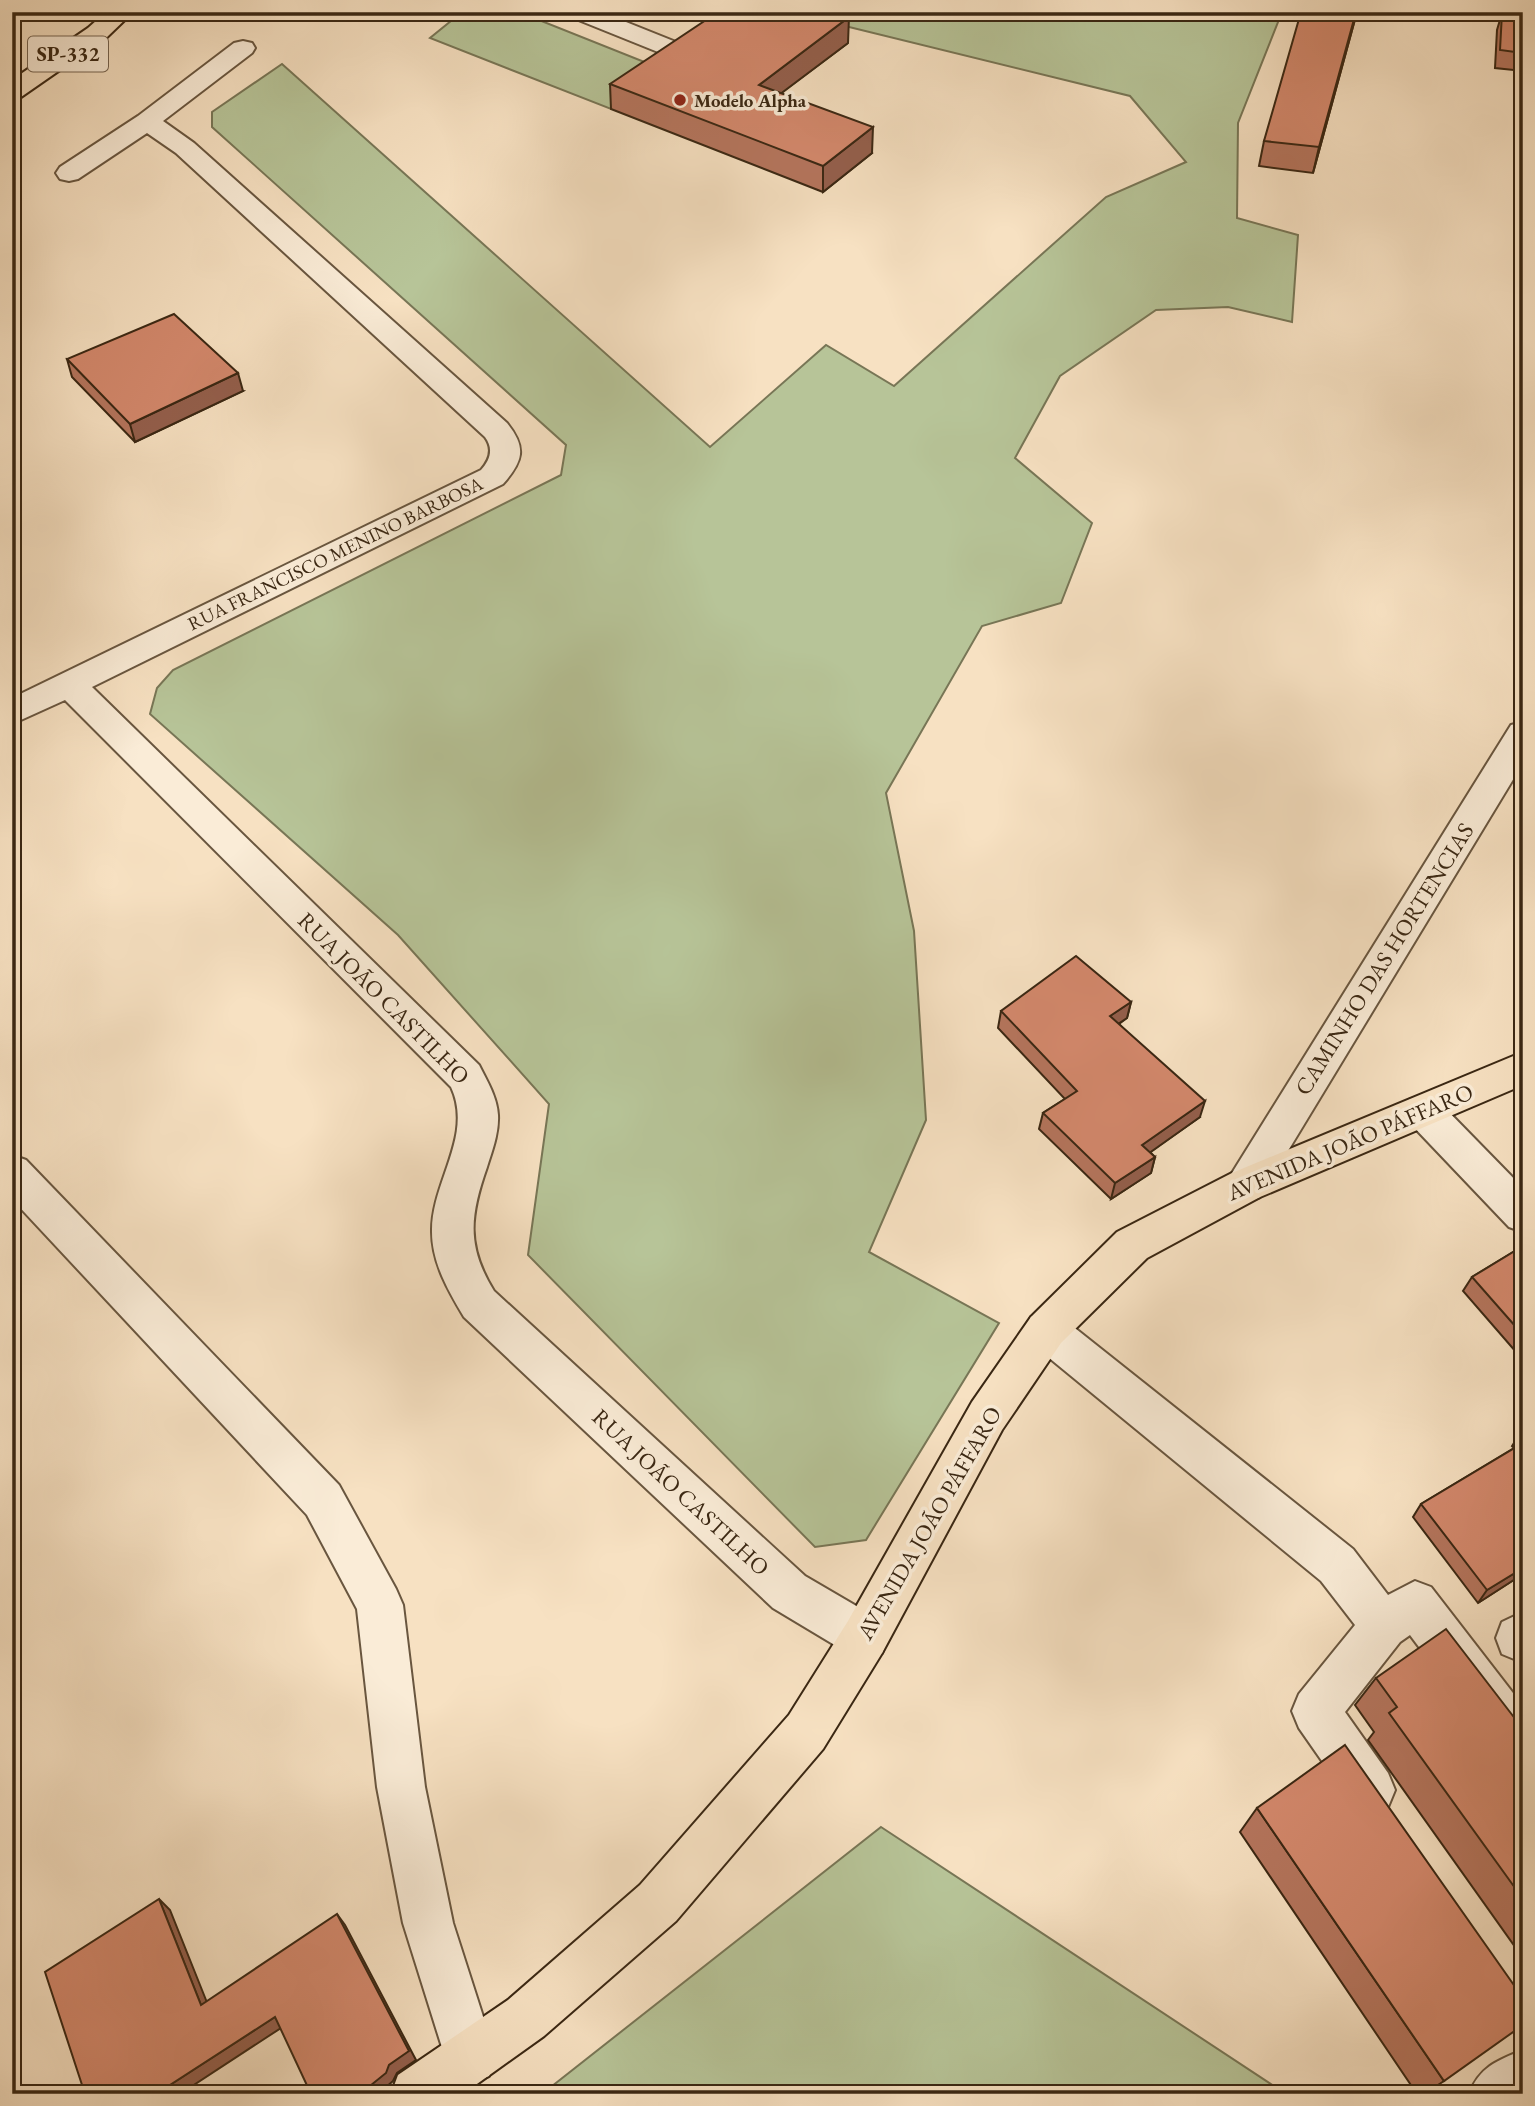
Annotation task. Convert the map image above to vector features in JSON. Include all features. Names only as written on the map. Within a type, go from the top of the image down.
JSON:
[{"type":"main road","name":"SP-332","points":[[12,92],[86,41],[121,12]]},
{"type":"main road","name":"AVENIDA JOÃO PÁFFARO","points":[[417,2094],[526,2018],[658,1903],[806,1732],[865,1637],[987,1416],[1046,1329],[1132,1245],[1246,1185],[1522,1067]]},
{"type":"street","points":[[579,12],[672,49]]},
{"type":"street","points":[[1513,12],[1523,15]]},
{"type":"street","points":[[69,173],[147,121],[243,48]]},
{"type":"street","name":"RUA FRANCISCO MENINO BARBOSA","points":[[12,712],[492,477],[506,457],[504,438],[496,430],[185,148],[147,121]]},
{"type":"street","name":"RUA JOÃO CASTILHO","points":[[69,684],[466,1076],[480,1105],[480,1127],[456,1201],[452,1228],[455,1255],[464,1280],[479,1304],[789,1592],[865,1637]]},
{"type":"street","name":"CAMINHO DAS HORTENCIAS","points":[[1246,1185],[1523,734]]},
{"type":"street","points":[[1423,1111],[1523,1215]]},
{"type":"street","points":[[12,1172],[323,1500],[380,1605],[403,1801],[428,1923],[470,2057]]},
{"type":"street","points":[[1046,1329],[1337,1565],[1384,1626]]},
{"type":"street","points":[[1396,1825],[1317,1711],[1384,1626],[1415,1603],[1523,1746]]},
{"type":"street","points":[[1495,2094],[1523,2076]]},
{"type":"green space","points":[[462,12],[519,12],[667,71],[611,109],[430,38]]},
{"type":"green space","points":[[788,12],[1282,12],[1238,123],[1237,218],[1298,235],[1292,322],[1228,307],[1156,310],[1060,376],[1015,458],[1092,523],[1061,603],[982,626],[886,793],[914,931],[926,1120],[869,1252],[999,1323],[866,1540],[815,1547],[528,1255],[549,1104],[398,935],[150,714],[157,688],[173,670],[561,475],[566,445],[212,127],[212,112],[282,64],[710,447],[826,345],[894,386],[1106,197],[1186,162],[1130,96]]},
{"type":"green space","points":[[881,1827],[1286,2094],[542,2094]]},
{"type":"building","points":[[718,12],[834,12],[849,17],[759,85],[873,127],[823,166],[610,84]]},
{"type":"building","points":[[1301,12],[1356,12],[1319,147],[1264,141]]},
{"type":"building","points":[[1502,13],[1523,16],[1523,53],[1500,50]]},
{"type":"building","points":[[174,314],[238,373],[130,424],[67,359]]},
{"type":"building","points":[[1076,956],[1131,1002],[1110,1016],[1205,1101],[1142,1145],[1155,1157],[1115,1183],[1043,1113],[1077,1091],[1001,1011]]},
{"type":"building","points":[[1523,1246],[1523,1335],[1472,1277]]},
{"type":"building","points":[[1523,1443],[1523,1568],[1487,1590],[1421,1504]]},
{"type":"building","points":[[1446,1629],[1523,1729],[1523,1899],[1389,1713],[1397,1707],[1376,1678]]},
{"type":"building","points":[[1345,1745],[1523,1998],[1523,2025],[1444,2081],[1257,1808]]},
{"type":"building","points":[[159,1899],[201,2005],[337,1914],[409,2051],[389,2065],[386,2073],[360,2094],[311,2094],[275,2017],[156,2094],[85,2094],[45,1972]]},
{"type":"place","name":"Modelo Alpha","points":[[680,100]]}]
